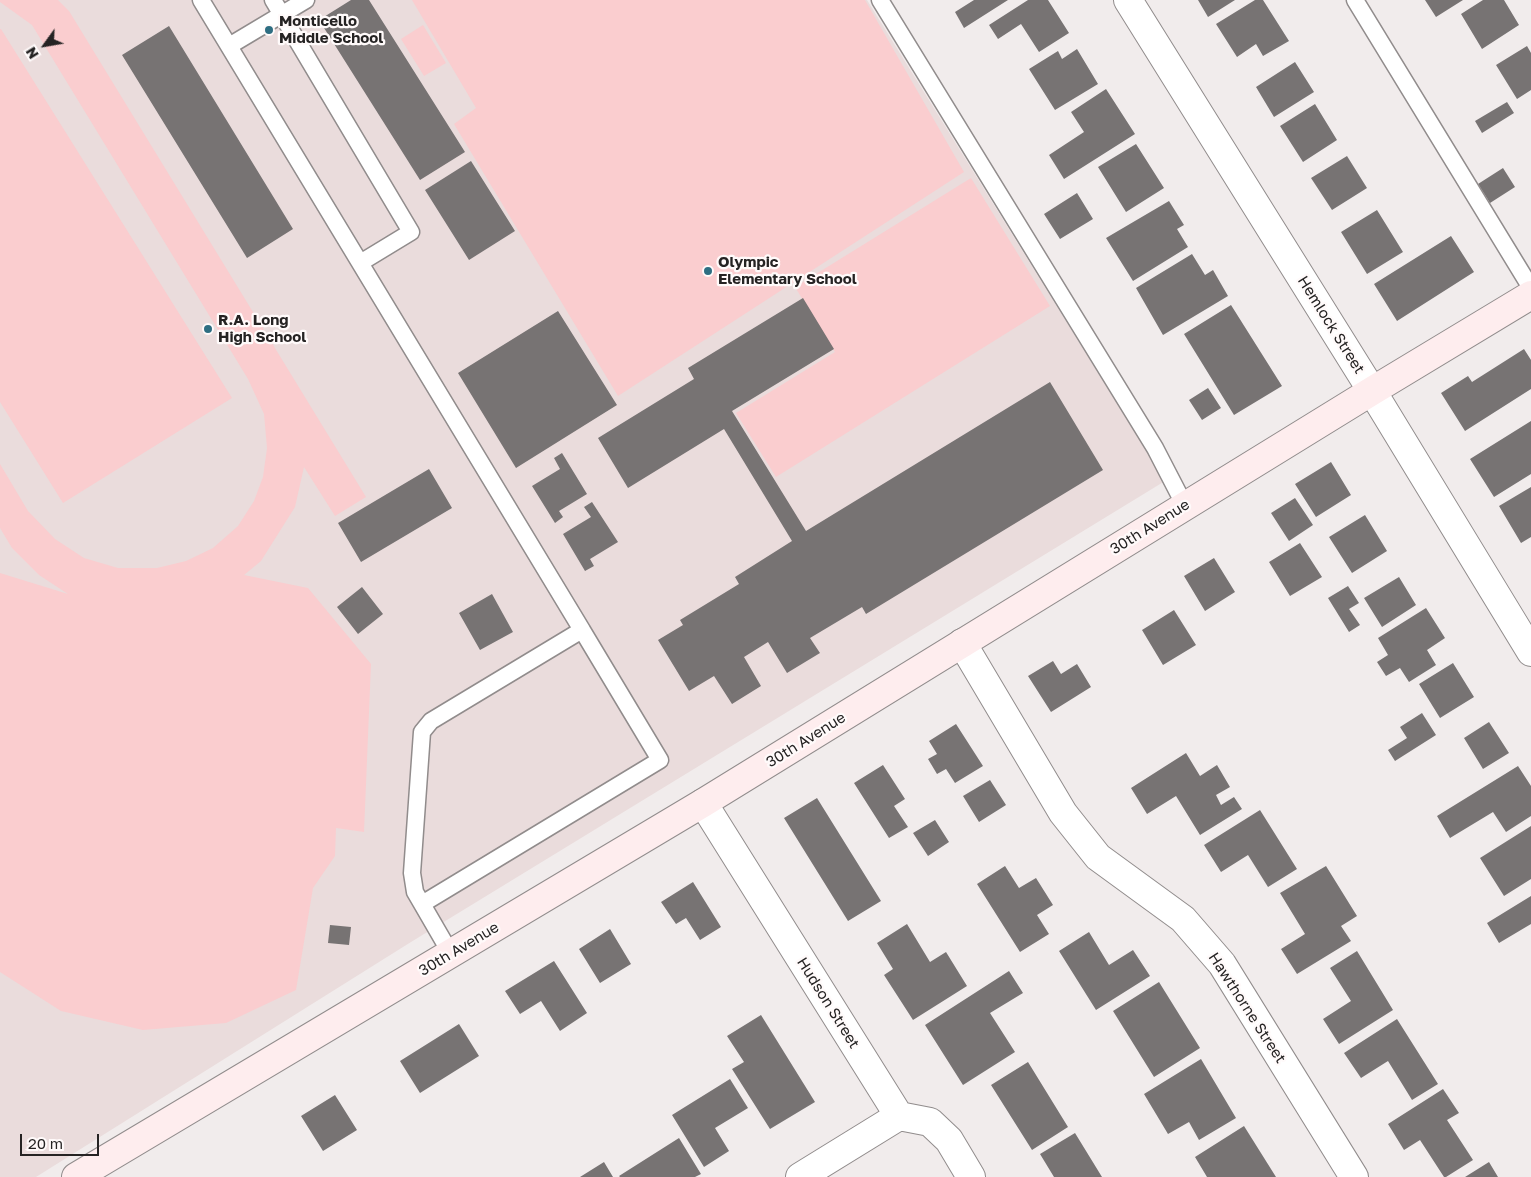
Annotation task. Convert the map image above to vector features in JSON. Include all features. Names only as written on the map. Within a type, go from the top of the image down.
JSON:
[{"type":"street","name":"Hemlock Street","points":[[1128,0],[1372,391],[1531,652]]},
{"type":"street","name":"30th Avenue","points":[[76,1177],[703,804],[1531,294]]},
{"type":"street","name":"Hawthorne Street","points":[[962,643],[1063,813],[1098,857],[1183,919],[1222,964],[1354,1177]]},
{"type":"street","name":"Hudson Street","points":[[703,804],[899,1116]]},
{"type":"street","points":[[800,1177],[899,1116],[930,1122],[949,1140],[971,1177]]},
{"type":"lane","points":[[201,0],[660,760],[422,904]]},
{"type":"lane","points":[[273,0],[412,232],[360,263]]},
{"type":"lane","points":[[229,46],[306,0]]},
{"type":"lane","points":[[880,0],[1155,448],[1185,506]]},
{"type":"lane","points":[[1355,0],[1531,288]]},
{"type":"lane","points":[[451,954],[415,892],[412,873],[422,732],[431,721],[582,630]]},
{"type":"shaded area","points":[[0,0],[867,0],[1165,481],[411,942],[36,1177],[0,1177]]},
{"type":"shaded area","points":[[0,0],[58,0],[69,11],[366,497],[335,516],[304,467],[295,507],[261,561],[244,575],[308,588],[371,664],[364,832],[336,828],[335,856],[313,888],[296,990],[226,1023],[143,1030],[61,1011],[0,972],[0,573],[68,594],[39,575],[12,548],[0,528],[0,464],[28,511],[55,539],[84,558],[118,568],[157,568],[186,561],[213,548],[238,526],[254,501],[263,477],[267,448],[264,414],[248,379],[32,25],[0,2]]},
{"type":"shaded area","points":[[412,0],[865,0],[964,172],[618,396],[454,124],[476,108]]},
{"type":"shaded area","points":[[423,25],[446,63],[424,76],[401,39]]},
{"type":"shaded area","points":[[0,29],[232,398],[63,503],[0,402]]},
{"type":"shaded area","points":[[971,178],[1050,306],[776,477],[736,413],[835,352],[795,287]]},
{"type":"building","points":[[351,0],[369,0],[465,152],[420,180],[319,20]]},
{"type":"building","points":[[974,0],[1008,0],[964,28],[955,12]]},
{"type":"building","points":[[1028,0],[1048,0],[1069,33],[1039,52],[1021,24],[998,39],[989,25]]},
{"type":"building","points":[[1198,0],[1235,0],[1208,17]]},
{"type":"building","points":[[1255,0],[1263,0],[1289,41],[1263,56],[1256,44],[1237,57],[1216,24]]},
{"type":"building","points":[[1425,0],[1463,0],[1436,17]]},
{"type":"building","points":[[1483,0],[1504,0],[1519,25],[1482,49],[1461,14]]},
{"type":"building","points":[[169,26],[293,229],[247,258],[122,55]]},
{"type":"building","points":[[1527,46],[1531,53],[1531,90],[1517,99],[1496,65]]},
{"type":"building","points":[[1077,49],[1098,84],[1055,110],[1029,69],[1058,51],[1062,59]]},
{"type":"building","points":[[1295,62],[1314,92],[1274,117],[1256,87]]},
{"type":"building","points":[[1106,89],[1135,134],[1064,179],[1049,155],[1084,132],[1071,112]]},
{"type":"building","points":[[1507,102],[1514,113],[1482,133],[1475,121]]},
{"type":"building","points":[[1315,104],[1337,140],[1303,162],[1280,126]]},
{"type":"building","points":[[1136,144],[1164,188],[1126,212],[1098,167]]},
{"type":"building","points":[[1347,156],[1367,188],[1332,210],[1311,178]]},
{"type":"building","points":[[471,161],[515,231],[469,260],[425,190]]},
{"type":"building","points":[[1503,168],[1515,187],[1490,203],[1478,184]]},
{"type":"building","points":[[1077,193],[1093,219],[1060,239],[1044,214]]},
{"type":"building","points":[[1169,201],[1184,225],[1177,229],[1188,247],[1133,281],[1106,238]]},
{"type":"building","points":[[1377,210],[1403,252],[1367,274],[1341,232]]},
{"type":"building","points":[[1451,236],[1474,272],[1397,321],[1374,284]]},
{"type":"building","points":[[1192,254],[1205,275],[1213,270],[1228,296],[1163,335],[1136,288]]},
{"type":"building","points":[[803,298],[834,349],[732,411],[806,531],[1050,382],[1103,470],[866,614],[862,607],[810,638],[820,653],[787,673],[768,642],[744,657],[761,686],[732,704],[714,676],[689,691],[658,640],[683,625],[680,620],[739,584],[735,577],[792,541],[724,429],[628,488],[598,438],[694,379],[688,368]]},
{"type":"building","points":[[1231,305],[1282,386],[1234,415],[1184,334]]},
{"type":"building","points":[[558,311],[617,405],[516,468],[458,373]]},
{"type":"building","points":[[1524,349],[1531,360],[1531,389],[1465,431],[1441,393],[1468,376],[1472,382]]},
{"type":"building","points":[[1208,388],[1221,408],[1202,420],[1189,400]]},
{"type":"building","points":[[1531,421],[1531,474],[1494,497],[1470,459]]},
{"type":"building","points":[[562,453],[587,494],[559,511],[563,517],[555,523],[532,486],[560,469],[554,458]]},
{"type":"building","points":[[1331,462],[1351,495],[1316,517],[1295,484]]},
{"type":"building","points":[[429,469],[452,508],[361,562],[338,523]]},
{"type":"building","points":[[1531,487],[1531,537],[1521,543],[1499,506]]},
{"type":"building","points":[[1295,498],[1313,525],[1289,541],[1271,513]]},
{"type":"building","points":[[592,502],[618,542],[590,559],[594,566],[585,571],[563,534],[591,517],[584,507]]},
{"type":"building","points":[[1365,515],[1387,551],[1352,573],[1329,537]]},
{"type":"building","points":[[1300,543],[1322,577],[1290,596],[1269,562]]},
{"type":"building","points":[[1214,558],[1235,592],[1205,611],[1184,576]]},
{"type":"building","points":[[1399,577],[1416,605],[1382,627],[1364,598]]},
{"type":"building","points":[[1348,586],[1359,603],[1349,609],[1360,625],[1349,632],[1328,598]]},
{"type":"building","points":[[362,587],[383,614],[358,634],[337,607]]},
{"type":"building","points":[[492,594],[513,632],[480,650],[459,613]]},
{"type":"building","points":[[1426,608],[1445,638],[1427,650],[1436,665],[1409,682],[1400,668],[1386,676],[1377,662],[1388,655],[1378,638]]},
{"type":"building","points":[[1174,610],[1196,645],[1163,665],[1142,630]]},
{"type":"building","points":[[1053,661],[1061,674],[1077,664],[1091,687],[1051,712],[1028,676]]},
{"type":"building","points":[[1453,663],[1474,697],[1440,718],[1419,684]]},
{"type":"building","points":[[1422,713],[1436,735],[1395,761],[1388,750],[1407,738],[1400,727]]},
{"type":"building","points":[[1489,722],[1509,753],[1483,769],[1464,738]]},
{"type":"building","points":[[956,724],[983,766],[955,783],[946,769],[937,774],[928,759],[937,754],[929,741]]},
{"type":"building","points":[[1186,753],[1200,776],[1217,765],[1230,787],[1216,795],[1221,805],[1234,797],[1242,809],[1200,835],[1176,796],[1147,814],[1131,788]]},
{"type":"building","points":[[883,765],[905,799],[894,806],[908,827],[889,838],[854,783]]},
{"type":"building","points":[[1518,766],[1531,786],[1531,816],[1506,832],[1493,812],[1450,838],[1437,816]]},
{"type":"building","points":[[990,780],[1006,805],[979,822],[963,796]]},
{"type":"building","points":[[817,798],[881,901],[848,921],[784,818]]},
{"type":"building","points":[[1260,810],[1297,869],[1268,887],[1248,855],[1221,872],[1204,845]]},
{"type":"building","points":[[935,820],[949,842],[928,856],[913,833]]},
{"type":"building","points":[[1531,826],[1531,879],[1504,896],[1480,858]]},
{"type":"building","points":[[1005,866],[1019,888],[1036,878],[1053,905],[1037,915],[1049,934],[1020,952],[977,884]]},
{"type":"building","points":[[1326,866],[1357,916],[1341,926],[1351,941],[1297,974],[1281,949],[1305,934],[1280,893]]},
{"type":"building","points":[[693,882],[721,927],[700,940],[686,918],[676,924],[661,902]]},
{"type":"building","points":[[1531,896],[1531,924],[1499,943],[1487,923]]},
{"type":"building","points":[[907,924],[930,962],[946,952],[967,986],[913,1020],[884,975],[893,969],[877,943]]},
{"type":"building","points":[[330,925],[351,927],[349,945],[328,943]]},
{"type":"building","points":[[610,929],[631,964],[600,983],[579,949]]},
{"type":"building","points":[[1089,932],[1109,965],[1133,950],[1150,976],[1096,1010],[1059,951]]},
{"type":"building","points":[[1357,951],[1393,1010],[1339,1044],[1323,1019],[1351,1001],[1330,968]]},
{"type":"building","points":[[554,961],[587,1013],[560,1031],[541,1001],[520,1014],[505,991]]},
{"type":"building","points":[[1009,971],[1023,993],[990,1013],[1015,1052],[963,1085],[925,1025]]},
{"type":"building","points":[[1159,982],[1200,1048],[1154,1077],[1113,1011]]},
{"type":"building","points":[[761,1015],[815,1102],[770,1129],[732,1069],[744,1062],[727,1036]]},
{"type":"building","points":[[1397,1019],[1438,1084],[1412,1100],[1388,1061],[1361,1078],[1344,1053]]},
{"type":"building","points":[[459,1024],[479,1056],[420,1093],[400,1061]]},
{"type":"building","points":[[1201,1059],[1236,1118],[1199,1140],[1189,1122],[1168,1134],[1144,1094]]},
{"type":"building","points":[[1028,1062],[1068,1127],[1032,1150],[991,1085]]},
{"type":"building","points":[[730,1079],[748,1108],[715,1128],[729,1151],[704,1167],[672,1115]]},
{"type":"building","points":[[1443,1089],[1459,1113],[1447,1120],[1473,1160],[1446,1177],[1444,1177],[1420,1140],[1404,1150],[1388,1124]]},
{"type":"building","points":[[335,1095],[357,1130],[323,1151],[301,1116]]},
{"type":"building","points":[[1244,1126],[1276,1177],[1207,1177],[1195,1157]]},
{"type":"building","points":[[1075,1133],[1102,1177],[1054,1177],[1040,1154]]},
{"type":"building","points":[[679,1138],[701,1174],[695,1177],[619,1176]]},
{"type":"building","points":[[604,1162],[613,1177],[580,1177]]},
{"type":"building","points":[[1489,1162],[1498,1177],[1465,1177]]},
{"type":"place","name":"Monticello Middle School","points":[[269,30]]},
{"type":"place","name":"Olympic Elementary School","points":[[708,271]]},
{"type":"place","name":"R.A. Long High School","points":[[208,329]]}]
